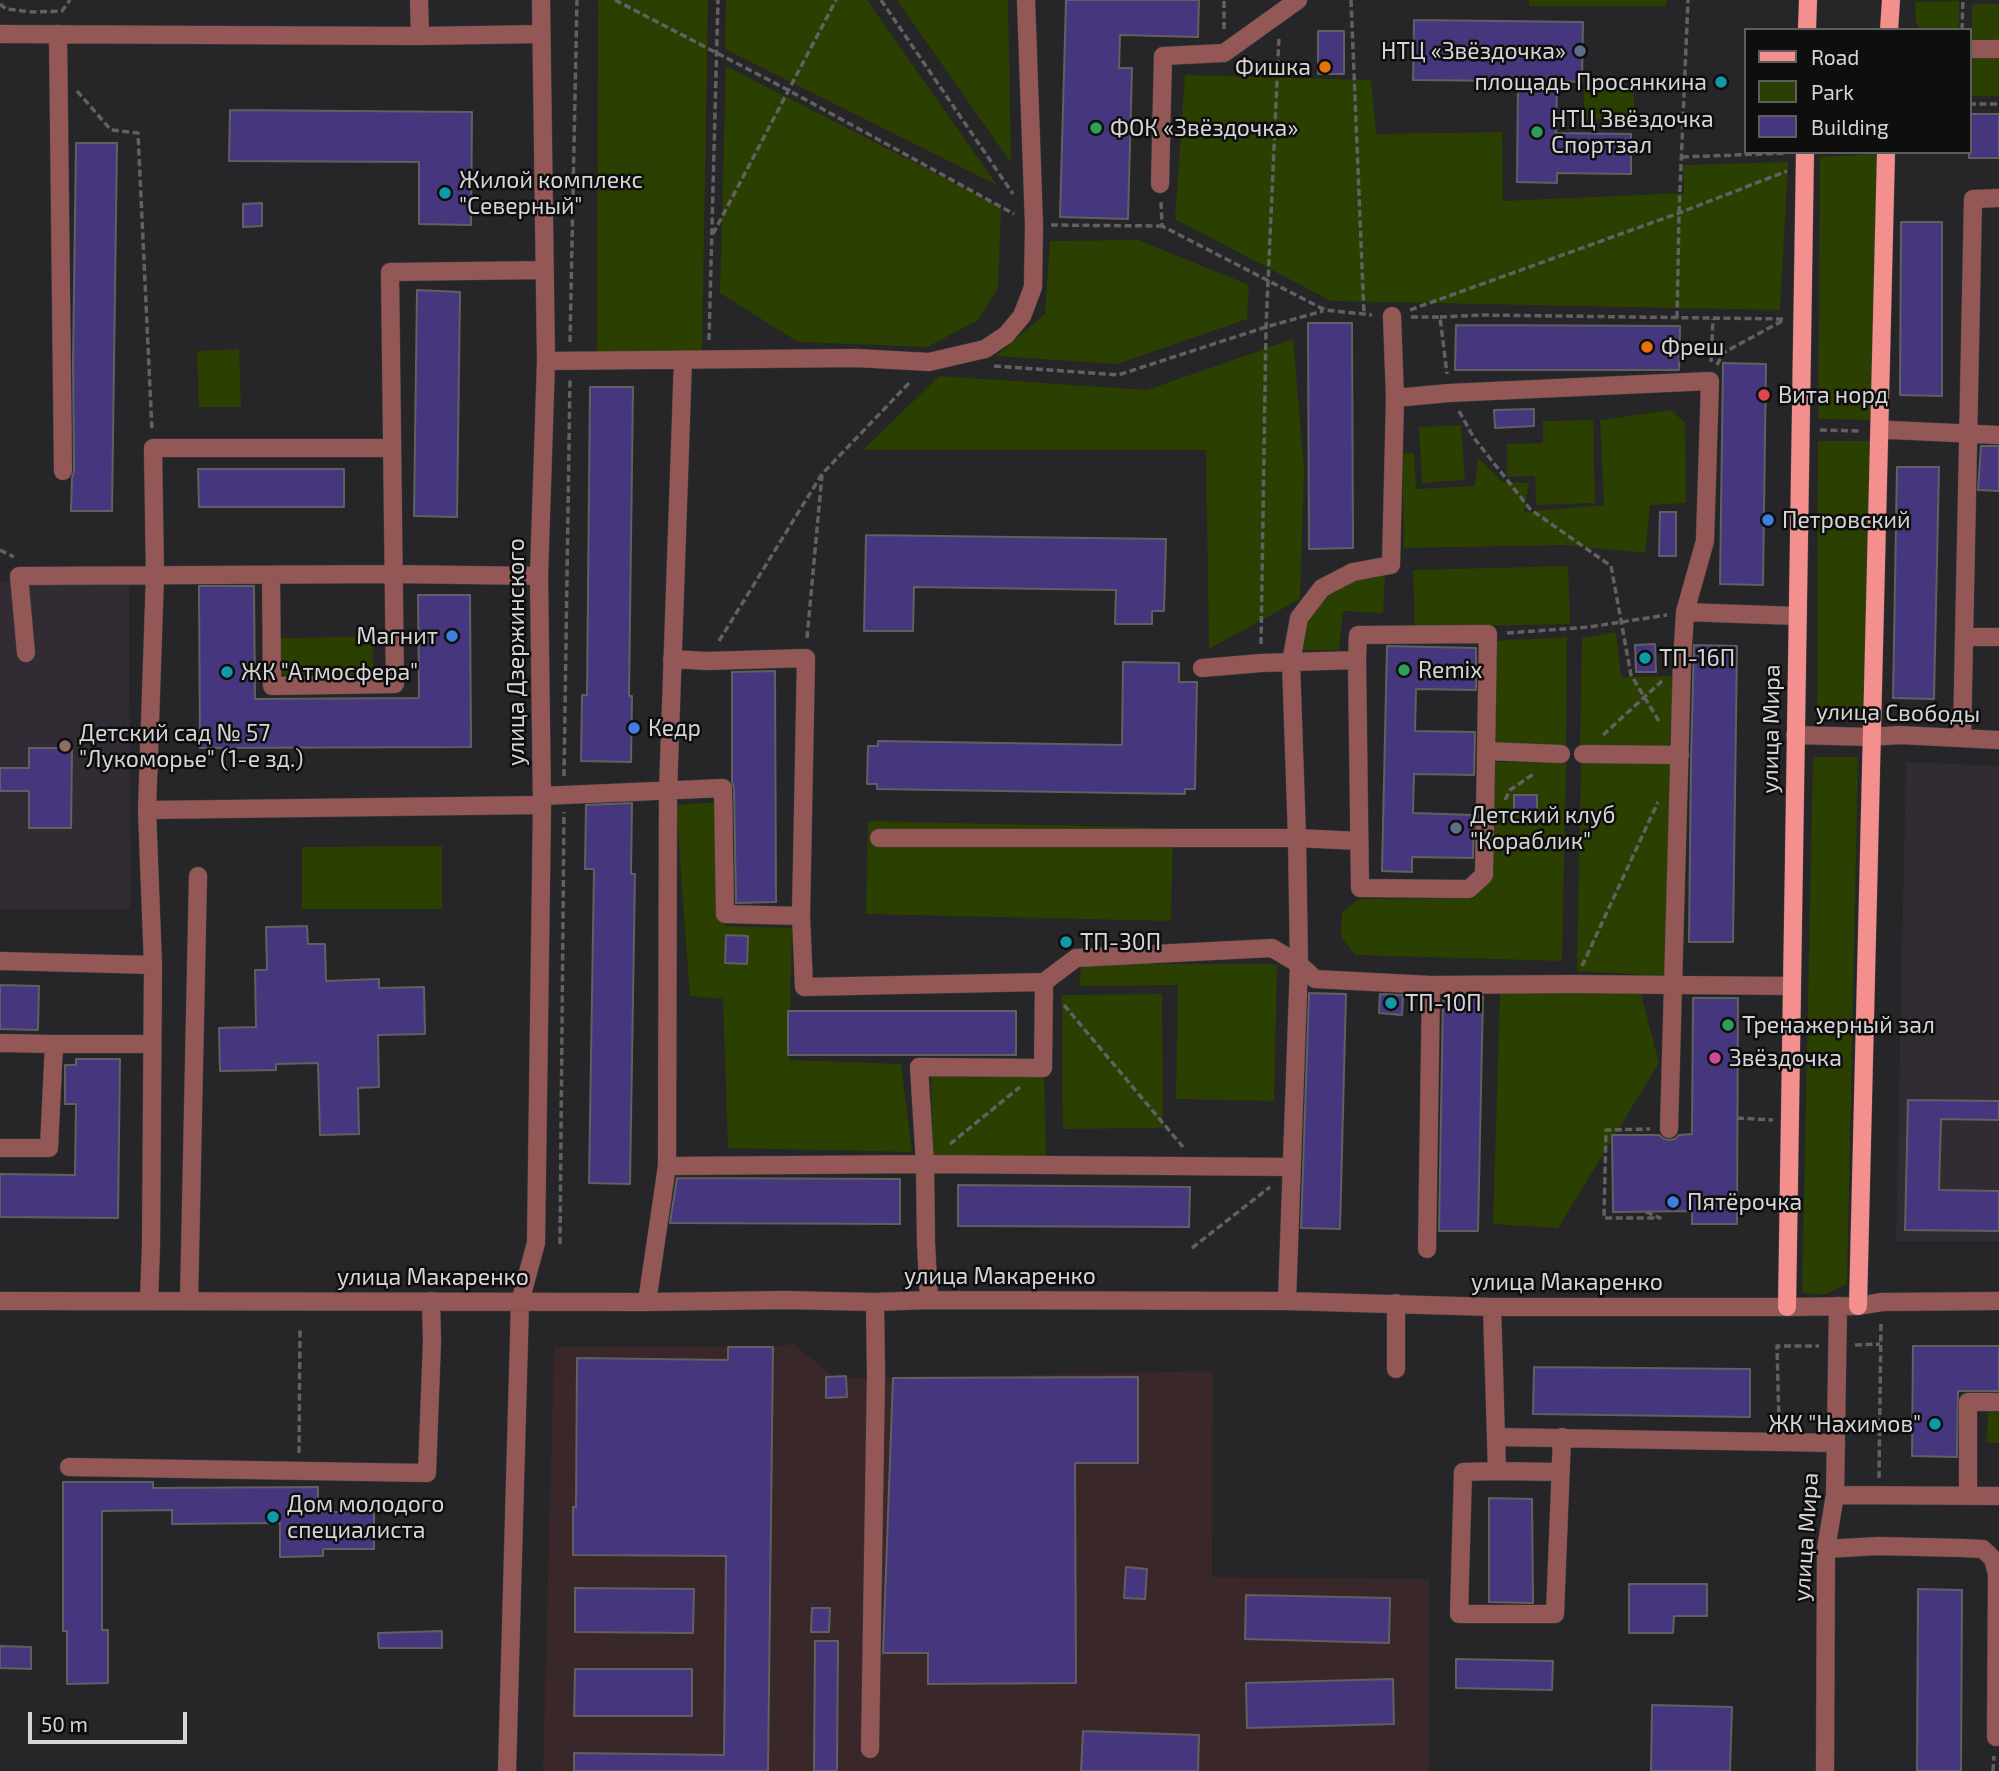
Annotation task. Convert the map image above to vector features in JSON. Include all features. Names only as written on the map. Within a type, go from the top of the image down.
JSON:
[{"type":"main road","points":[[1808,0],[1808,28]]},
{"type":"main road","points":[[1889,28],[1891,0]]},
{"type":"main road","name":"улица Мира","points":[[1787,1307],[1805,154]]},
{"type":"main road","points":[[1858,1306],[1886,154]]},
{"type":"street","points":[[419,0],[420,36]]},
{"type":"street","name":"улица Дзержинского","points":[[507,1771],[520,1302],[536,1243],[542,801],[539,576],[546,360],[541,0]]},
{"type":"street","points":[[546,360],[856,358],[929,362],[985,349],[1006,335],[1022,316],[1033,287],[1034,225],[1026,0]]},
{"type":"street","points":[[1160,184],[1163,56],[1224,53],[1297,0]]},
{"type":"street","points":[[0,34],[541,34]]},
{"type":"street","points":[[58,34],[63,471]]},
{"type":"street","points":[[1971,49],[1999,49]]},
{"type":"street","points":[[1962,738],[1973,199],[1999,198]]},
{"type":"street","points":[[271,575],[272,686],[395,684],[390,272],[544,270]]},
{"type":"street","points":[[1287,1301],[1299,964],[1291,662],[1299,618],[1322,588],[1353,572],[1391,565],[1395,398],[1392,316]]},
{"type":"street","points":[[647,1301],[667,1166],[667,792],[683,359]]},
{"type":"street","points":[[1395,398],[1710,381],[1705,541],[1685,612],[1682,662],[1670,1129]]},
{"type":"street","points":[[1880,431],[1999,435]]},
{"type":"street","points":[[149,1301],[153,965],[147,810],[155,576],[153,448],[392,448]]},
{"type":"street","points":[[26,653],[19,576],[539,576]]},
{"type":"street","points":[[1685,612],[1797,616]]},
{"type":"street","points":[[1488,634],[1484,875],[1469,889],[1360,888],[1357,660],[1358,635],[1488,634]]},
{"type":"street","points":[[1964,637],[1999,637]]},
{"type":"street","points":[[672,659],[707,661],[806,658],[801,916],[804,987],[1044,982],[1076,958],[1272,948],[1299,964],[1315,979],[1431,985],[1791,986]]},
{"type":"street","points":[[1202,668],[1357,660]]},
{"type":"street","name":"улица Свободы","points":[[1795,735],[1899,735],[1999,740]]},
{"type":"street","points":[[1487,751],[1561,754]]},
{"type":"street","points":[[1583,754],[1680,755]]},
{"type":"street","points":[[147,810],[542,801],[564,794],[723,788],[725,914],[801,916]]},
{"type":"street","points":[[879,838],[1297,838],[1359,841]]},
{"type":"street","points":[[189,1301],[198,877]]},
{"type":"street","points":[[0,961],[153,965]]},
{"type":"street","points":[[929,1300],[919,1066],[1043,1068],[1044,982]]},
{"type":"street","points":[[1427,1249],[1431,985]]},
{"type":"street","points":[[0,1043],[152,1044]]},
{"type":"street","points":[[0,1148],[49,1148],[54,1044]]},
{"type":"street","points":[[667,1166],[925,1164],[1292,1167]]},
{"type":"street","name":"улица Макаренко","points":[[0,1301],[1287,1301],[1492,1307],[1787,1307],[1858,1306],[1882,1302],[1999,1301]]},
{"type":"street","points":[[69,1467],[428,1473],[431,1301]]},
{"type":"street","points":[[870,1749],[875,1302]]},
{"type":"street","points":[[1396,1303],[1396,1369]]},
{"type":"street","name":"улица Мира","points":[[1825,1771],[1826,1549],[1835,1495],[1838,1306]]},
{"type":"street","points":[[1492,1307],[1497,1471]]},
{"type":"street","points":[[1968,1496],[1968,1402],[1999,1402]]},
{"type":"street","points":[[1497,1437],[1836,1443]]},
{"type":"street","points":[[1561,1472],[1463,1472],[1460,1614],[1555,1614],[1561,1472],[1562,1437]]},
{"type":"street","points":[[1835,1495],[1999,1496]]},
{"type":"street","points":[[1826,1549],[1878,1546],[1983,1549],[1993,1559],[1997,1574],[1996,1737]]},
{"type":"path","points":[[0,4],[6,9],[32,12],[62,11],[69,0]]},
{"type":"path","points":[[561,1244],[564,794],[577,0]]},
{"type":"path","points":[[615,0],[788,90],[1034,225],[1162,226],[1325,310],[1364,314],[1351,0]]},
{"type":"path","points":[[708,359],[718,0]]},
{"type":"path","points":[[712,235],[836,0]]},
{"type":"path","points":[[881,0],[1034,225]]},
{"type":"path","points":[[1224,0],[1224,53]]},
{"type":"path","points":[[1677,317],[1688,0]]},
{"type":"path","points":[[1962,28],[1963,0]]},
{"type":"path","points":[[1261,663],[1266,327],[1280,14]]},
{"type":"path","points":[[58,68],[111,130],[138,133],[153,448]]},
{"type":"path","points":[[1971,104],[1999,104]]},
{"type":"path","points":[[1682,157],[1764,154]]},
{"type":"path","points":[[1392,316],[1791,170]]},
{"type":"path","points":[[1160,184],[1162,226]]},
{"type":"path","points":[[983,366],[1118,375],[1325,310]]},
{"type":"path","points":[[1392,316],[1786,319],[1723,353],[1710,381]]},
{"type":"path","points":[[1440,317],[1449,393],[1474,438],[1530,509],[1611,566],[1631,675],[1680,755]]},
{"type":"path","points":[[1710,381],[1713,319]]},
{"type":"path","points":[[707,661],[822,474],[929,362]]},
{"type":"path","points":[[1801,430],[1880,431]]},
{"type":"path","points":[[806,658],[822,474]]},
{"type":"path","points":[[1488,634],[1589,627],[1685,612]]},
{"type":"path","points":[[1583,754],[1682,662]]},
{"type":"path","points":[[1504,802],[1510,790],[1561,754]]},
{"type":"path","points":[[1574,984],[1662,793]]},
{"type":"path","points":[[1044,982],[1199,1166]]},
{"type":"path","points":[[925,1164],[1043,1068]]},
{"type":"path","points":[[1737,1118],[1775,1120]]},
{"type":"path","points":[[1646,1212],[1660,1218],[1604,1218],[1606,1130],[1670,1129]]},
{"type":"path","points":[[1192,1248],[1254,1201],[1292,1167]]},
{"type":"path","points":[[1878,1496],[1881,1312]]},
{"type":"path","points":[[299,1471],[300,1329]]},
{"type":"path","points":[[1777,1346],[1779,1442]]},
{"type":"shaded area","name":"Детский сад № 57 \"Лукоморье\" (1-е зд.)","points":[[0,582],[129,582],[130,909],[0,909]]},
{"type":"shaded area","points":[[1906,762],[1999,766],[1999,1241],[1896,1241]]},
{"type":"shaded area","points":[[793,1344],[834,1377],[1213,1371],[1212,1577],[1429,1579],[1429,1771],[543,1771],[554,1347],[773,1347]]},
{"type":"green space","points":[[598,0],[708,0],[702,352],[597,352]]},
{"type":"green space","points":[[726,0],[867,0],[997,185],[725,49]]},
{"type":"green space","points":[[897,0],[1008,0],[1011,163]]},
{"type":"green space","points":[[1529,0],[1666,0],[1666,6],[1529,6]]},
{"type":"green space","points":[[1959,1],[1959,28],[1919,28],[1915,2]]},
{"type":"green space","points":[[1972,4],[1999,4],[1999,40],[1972,39]]},
{"type":"green space","points":[[1971,57],[1999,58],[1999,96],[1971,96]]},
{"type":"green space","points":[[726,66],[1001,207],[998,288],[978,320],[927,347],[798,342],[720,293]]},
{"type":"green space","points":[[1185,75],[1371,80],[1376,134],[1502,132],[1503,201],[1684,193],[1683,165],[1788,162],[1780,310],[1331,301],[1175,219]]},
{"type":"green space","points":[[1584,89],[1634,89],[1634,120],[1584,119]]},
{"type":"green space","points":[[1877,154],[1878,420],[1818,419],[1820,157]]},
{"type":"green space","points":[[1138,240],[1249,285],[1247,319],[1117,364],[996,356],[1045,314],[1050,241]]},
{"type":"green space","points":[[1293,339],[1304,469],[1300,599],[1209,649],[1206,450],[863,450],[939,376],[1147,390]]},
{"type":"green space","points":[[239,349],[241,407],[199,407],[197,351]]},
{"type":"green space","points":[[1671,410],[1685,423],[1686,503],[1650,505],[1645,553],[1564,545],[1404,548],[1402,453],[1414,453],[1416,489],[1475,486],[1478,458],[1503,482],[1529,483],[1524,512],[1604,505],[1600,420]]},
{"type":"green space","points":[[1593,420],[1595,503],[1536,505],[1535,476],[1507,477],[1507,444],[1543,443],[1543,421]]},
{"type":"green space","points":[[1461,425],[1465,480],[1422,483],[1419,427]]},
{"type":"green space","points":[[1818,441],[1873,441],[1872,716],[1817,716]]},
{"type":"green space","points":[[1568,566],[1570,624],[1415,627],[1413,570]]},
{"type":"green space","points":[[1385,575],[1383,613],[1343,611],[1339,650],[1301,650],[1306,624],[1327,595],[1354,580]]},
{"type":"green space","points":[[1616,632],[1621,677],[1675,676],[1669,749],[1580,745],[1582,638]]},
{"type":"green space","points":[[373,637],[373,674],[279,675],[279,638]]},
{"type":"green space","points":[[1567,637],[1566,746],[1496,745],[1495,641]]},
{"type":"green space","points":[[1813,757],[1858,757],[1847,1284],[1824,1295],[1802,1293]]},
{"type":"green space","points":[[1495,762],[1566,763],[1562,961],[1355,955],[1341,937],[1342,912],[1359,899],[1474,898],[1493,879]]},
{"type":"green space","points":[[1581,762],[1671,762],[1664,976],[1577,971]]},
{"type":"green space","points":[[719,802],[726,926],[792,928],[789,1060],[901,1064],[912,1152],[728,1148],[723,999],[690,996],[676,805]]},
{"type":"green space","points":[[868,821],[1173,828],[1171,921],[866,914]]},
{"type":"green space","points":[[442,846],[442,909],[302,909],[302,847]]},
{"type":"green space","points":[[1081,964],[1277,964],[1274,1101],[1176,1099],[1178,985],[1079,986]]},
{"type":"green space","points":[[1640,990],[1659,1063],[1558,1228],[1493,1224],[1500,994]]},
{"type":"green space","points":[[1162,994],[1163,1128],[1063,1129],[1062,995]]},
{"type":"green space","points":[[1044,1073],[1046,1156],[933,1159],[931,1076]]},
{"type":"green space","points":[[1988,1412],[1999,1412],[1999,1443],[1987,1443]]},
{"type":"building","name":"ФОК «Звёздочка»","points":[[1066,0],[1199,0],[1198,37],[1120,35],[1119,68],[1132,68],[1128,219],[1060,217]]},
{"type":"building","points":[[1414,20],[1583,22],[1582,82],[1557,81],[1556,133],[1631,134],[1631,174],[1557,173],[1557,183],[1517,182],[1518,81],[1413,80]]},
{"type":"building","points":[[1318,31],[1344,31],[1344,74],[1318,74]]},
{"type":"building","name":"Жилой комплекс \"Северный\"","points":[[230,110],[472,112],[471,225],[419,224],[419,162],[229,161]]},
{"type":"building","points":[[1971,114],[1999,114],[1999,158],[1969,158]]},
{"type":"building","points":[[76,143],[117,143],[112,511],[71,511],[74,471]]},
{"type":"building","points":[[262,203],[262,226],[243,227],[243,204]]},
{"type":"building","points":[[1901,222],[1942,222],[1942,396],[1900,395]]},
{"type":"building","points":[[417,290],[460,292],[457,517],[414,516]]},
{"type":"building","points":[[1308,323],[1352,323],[1353,548],[1309,549]]},
{"type":"building","points":[[1456,325],[1680,326],[1679,370],[1455,370]]},
{"type":"building","points":[[1723,363],[1766,364],[1763,585],[1720,584]]},
{"type":"building","points":[[590,387],[633,387],[629,696],[632,696],[631,762],[581,761],[582,695],[587,695]]},
{"type":"building","points":[[1534,409],[1534,426],[1495,428],[1494,410]]},
{"type":"building","points":[[1981,446],[1999,446],[1999,491],[1978,490]]},
{"type":"building","points":[[1897,467],[1939,467],[1934,699],[1893,698]]},
{"type":"building","points":[[198,469],[344,469],[344,507],[199,507]]},
{"type":"building","points":[[1660,512],[1676,512],[1676,556],[1659,556]]},
{"type":"building","points":[[866,535],[1166,539],[1164,611],[1152,611],[1152,624],[1115,624],[1116,590],[914,587],[913,631],[864,631]]},
{"type":"building","name":"ЖК \"Атмосфера\"","points":[[199,586],[254,586],[255,699],[419,698],[418,595],[470,595],[471,747],[200,748]]},
{"type":"building","name":"ТП-16П","points":[[1655,644],[1656,672],[1636,672],[1635,645]]},
{"type":"building","points":[[1694,645],[1737,646],[1733,942],[1689,942]]},
{"type":"building","points":[[1387,646],[1476,648],[1476,690],[1416,689],[1415,731],[1475,732],[1474,775],[1414,774],[1413,813],[1474,815],[1473,858],[1412,857],[1412,872],[1382,871]]},
{"type":"building","points":[[1123,662],[1179,663],[1179,682],[1197,682],[1195,789],[1185,789],[1185,794],[877,789],[877,784],[867,784],[868,746],[878,746],[878,741],[1122,745]]},
{"type":"building","points":[[775,671],[776,902],[736,903],[732,672]]},
{"type":"building","points":[[29,748],[72,748],[71,828],[29,828],[29,791],[0,791],[0,768],[29,768]]},
{"type":"building","points":[[1514,795],[1537,795],[1537,811],[1514,812]]},
{"type":"building","points":[[632,803],[631,874],[635,874],[630,1184],[589,1183],[594,869],[585,869],[586,805]]},
{"type":"building","points":[[307,926],[308,944],[325,944],[326,981],[379,979],[379,988],[424,987],[425,1034],[378,1035],[379,1087],[358,1088],[359,1134],[320,1135],[318,1063],[276,1064],[276,1070],[220,1071],[219,1028],[256,1027],[255,970],[267,970],[266,927]]},
{"type":"building","points":[[726,935],[748,936],[747,964],[725,963]]},
{"type":"building","points":[[0,985],[39,986],[38,1030],[0,1029]]},
{"type":"building","points":[[1309,993],[1346,994],[1340,1229],[1301,1228]]},
{"type":"building","name":"ТП-10П","points":[[1380,994],[1403,995],[1402,1015],[1379,1013]]},
{"type":"building","points":[[1443,996],[1483,996],[1478,1231],[1439,1231]]},
{"type":"building","name":"Звёздочка","points":[[1693,998],[1738,998],[1737,1224],[1692,1224],[1692,1211],[1613,1212],[1612,1135],[1659,1135],[1669,1140],[1679,1135],[1692,1134]]},
{"type":"building","points":[[788,1011],[1016,1011],[1016,1055],[788,1055]]},
{"type":"building","points":[[76,1059],[120,1059],[118,1218],[0,1217],[0,1174],[75,1175],[76,1104],[65,1104],[65,1065],[76,1065]]},
{"type":"building","points":[[1908,1100],[1999,1101],[1999,1120],[1941,1119],[1939,1190],[1999,1191],[1999,1231],[1905,1230]]},
{"type":"building","points":[[677,1178],[900,1179],[900,1224],[670,1223]]},
{"type":"building","points":[[958,1185],[1190,1187],[1189,1227],[958,1226]]},
{"type":"building","name":"ЖК \"Нахимов\"","points":[[1913,1346],[1999,1346],[1999,1391],[1958,1391],[1957,1457],[1912,1456]]},
{"type":"building","points":[[728,1347],[773,1347],[768,1771],[574,1771],[574,1753],[724,1755],[726,1556],[573,1555],[577,1358],[728,1360]]},
{"type":"building","points":[[1534,1367],[1750,1369],[1750,1417],[1533,1414]]},
{"type":"building","points":[[846,1376],[847,1397],[826,1398],[826,1377]]},
{"type":"building","points":[[1138,1377],[1138,1463],[1075,1463],[1076,1683],[928,1684],[928,1653],[883,1653],[893,1378]]},
{"type":"building","points":[[63,1482],[153,1482],[153,1488],[318,1487],[318,1512],[374,1512],[374,1549],[323,1549],[323,1556],[280,1557],[280,1523],[172,1524],[172,1510],[102,1511],[102,1630],[108,1630],[108,1683],[67,1684],[67,1631],[63,1631]]},
{"type":"building","points":[[1489,1498],[1532,1499],[1533,1603],[1489,1602]]},
{"type":"building","points":[[1126,1567],[1147,1569],[1145,1599],[1124,1598]]},
{"type":"building","points":[[1629,1584],[1707,1584],[1707,1616],[1674,1616],[1673,1633],[1629,1633]]},
{"type":"building","points":[[575,1588],[694,1589],[693,1633],[575,1632]]},
{"type":"building","points":[[1918,1589],[1962,1590],[1961,1771],[1917,1771]]},
{"type":"building","points":[[1246,1595],[1390,1598],[1389,1643],[1245,1639]]},
{"type":"building","points":[[812,1608],[830,1608],[829,1632],[811,1632]]},
{"type":"building","points":[[442,1631],[442,1648],[379,1648],[378,1633]]},
{"type":"building","points":[[815,1641],[838,1641],[837,1771],[814,1771]]},
{"type":"building","points":[[0,1646],[31,1647],[31,1669],[0,1668]]},
{"type":"building","points":[[1456,1659],[1553,1661],[1552,1690],[1456,1688]]},
{"type":"building","points":[[575,1669],[692,1669],[692,1716],[574,1716]]},
{"type":"building","points":[[1393,1679],[1394,1724],[1247,1728],[1246,1683]]},
{"type":"building","points":[[1652,1705],[1732,1707],[1730,1771],[1651,1771]]},
{"type":"building","points":[[1083,1731],[1199,1735],[1198,1771],[1081,1771]]},
{"type":"place","name":"НТЦ «Звёздочка»","points":[[1580,51]]},
{"type":"place","name":"Фишка","points":[[1325,67]]},
{"type":"place","name":"площадь Просянкина","points":[[1721,82]]},
{"type":"place","name":"ФОК «Звёздочка»","points":[[1096,128]]},
{"type":"place","name":"НТЦ Звёздочка Спортзал","points":[[1537,132]]},
{"type":"place","name":"Жилой комплекс \"Северный\"","points":[[445,193]]},
{"type":"place","name":"Фреш","points":[[1647,347]]},
{"type":"place","name":"Вита норд","points":[[1764,395]]},
{"type":"place","name":"Петровский","points":[[1768,520]]},
{"type":"place","name":"Магнит","points":[[452,636]]},
{"type":"place","name":"ТП-16П","points":[[1645,658]]},
{"type":"place","name":"Remix","points":[[1404,670]]},
{"type":"place","name":"ЖК \"Атмосфера\"","points":[[227,672]]},
{"type":"place","name":"Кедр","points":[[634,728]]},
{"type":"place","name":"Детский сад № 57 \"Лукоморье\" (1-е зд.)","points":[[65,746]]},
{"type":"place","name":"Детский клуб \"Кораблик\"","points":[[1456,828]]},
{"type":"place","name":"ТП-30П","points":[[1066,942]]},
{"type":"place","name":"ТП-10П","points":[[1391,1003]]},
{"type":"place","name":"Тренажерный зал","points":[[1728,1025]]},
{"type":"place","name":"Звёздочка","points":[[1715,1058]]},
{"type":"place","name":"Пятёрочка","points":[[1673,1202]]},
{"type":"place","name":"ЖК \"Нахимов\"","points":[[1935,1424]]},
{"type":"place","name":"Дом молодого специалиста","points":[[273,1517]]}]
